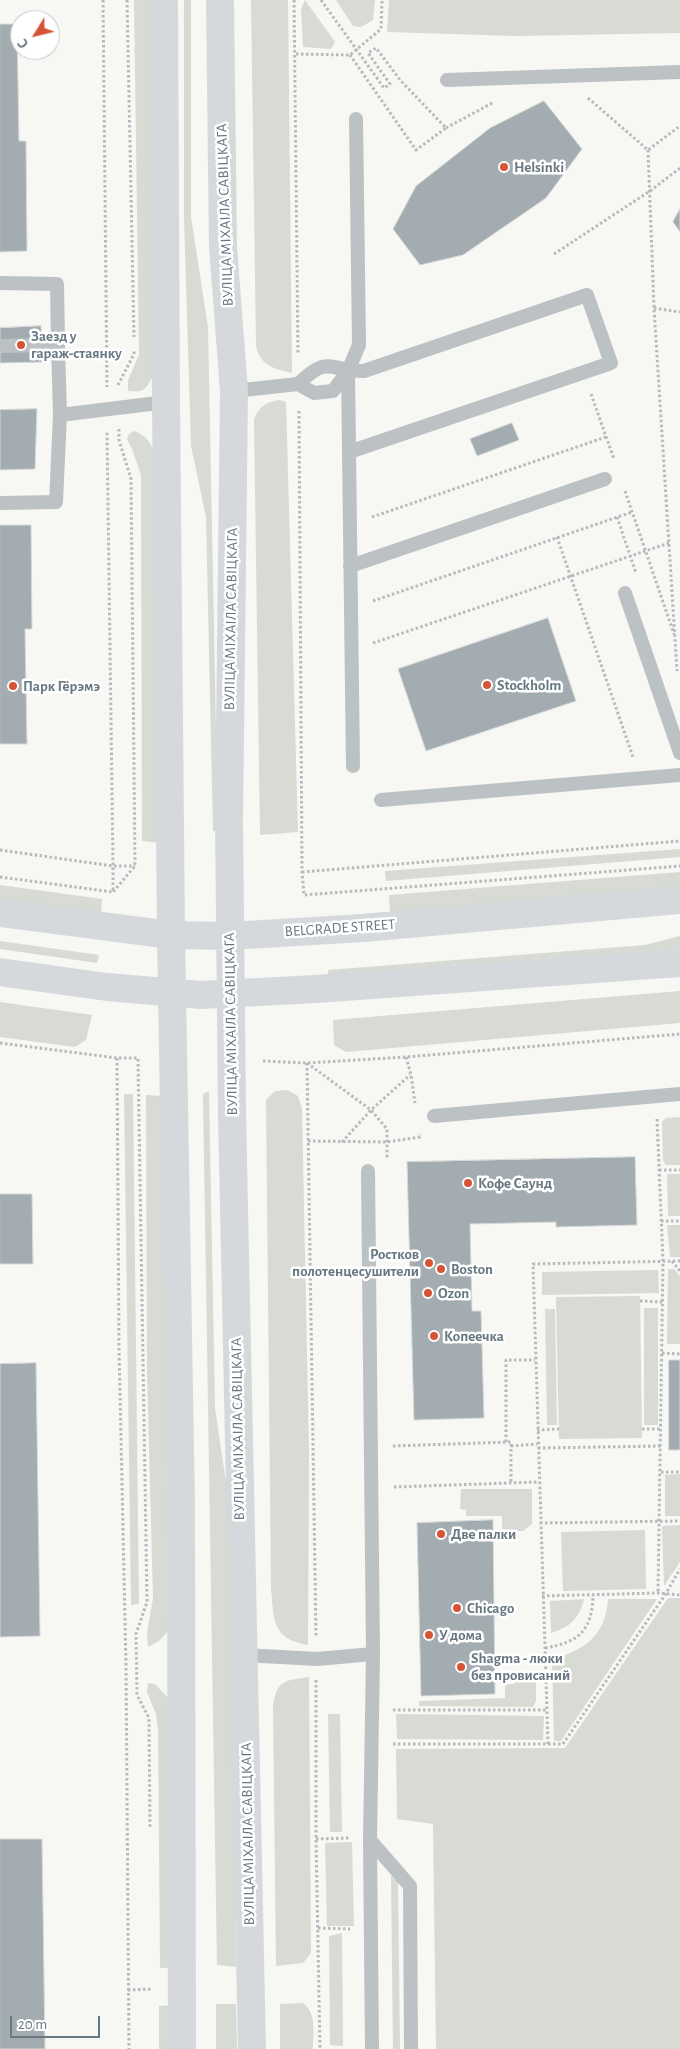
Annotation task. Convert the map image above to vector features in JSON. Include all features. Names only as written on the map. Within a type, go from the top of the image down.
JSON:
[{"type":"street","points":[[164,0],[171,935],[181,1506],[182,2049]]},
{"type":"street","name":"ВУЛІЦА МІХАІЛА САВІЦКАГА","points":[[220,0],[223,247],[234,391],[229,820],[230,936],[238,1470],[244,1655],[252,2049]]},
{"type":"street","name":"BELGRADE STREET","points":[[0,913],[171,935],[230,936],[363,928],[680,900]]},
{"type":"street","points":[[0,972],[107,987],[172,993],[231,994],[680,963]]},
{"type":"lane","points":[[447,80],[680,72]]},
{"type":"lane","points":[[234,391],[298,384],[314,393],[333,391],[348,371],[359,345],[356,119]]},
{"type":"lane","points":[[0,283],[57,284],[60,415],[56,502],[0,503]]},
{"type":"lane","points":[[298,384],[314,369],[328,365],[348,371],[364,371],[587,295],[611,363],[349,452]]},
{"type":"lane","points":[[0,346],[58,345]]},
{"type":"lane","points":[[348,371],[352,766]]},
{"type":"lane","points":[[60,415],[166,402]]},
{"type":"lane","points":[[350,566],[605,479]]},
{"type":"lane","points":[[625,593],[680,753]]},
{"type":"lane","points":[[381,800],[680,774]]},
{"type":"lane","points":[[434,1116],[680,1094]]},
{"type":"lane","points":[[368,1171],[373,1654],[370,1840],[372,2049]]},
{"type":"lane","points":[[244,1655],[317,1659],[373,1654]]},
{"type":"lane","points":[[370,1840],[410,1886],[411,2049]]},
{"type":"path","points":[[103,0],[113,409],[113,892]]},
{"type":"path","points":[[113,892],[136,866],[131,479],[119,440],[113,409],[118,383],[134,354],[127,0]]},
{"type":"path","points":[[294,0],[296,54],[302,872],[304,895],[680,866]]},
{"type":"path","points":[[321,0],[384,88],[390,84],[368,53],[376,48],[401,81],[446,128]]},
{"type":"path","points":[[350,55],[380,29],[382,0]]},
{"type":"path","points":[[296,54],[350,55]]},
{"type":"path","points":[[350,55],[416,150],[446,128],[499,99]]},
{"type":"path","points":[[583,94],[648,150],[654,308],[678,678]]},
{"type":"path","points":[[648,150],[680,126]]},
{"type":"path","points":[[554,254],[650,191],[680,168]]},
{"type":"path","points":[[654,308],[680,312]]},
{"type":"path","points":[[584,372],[616,465]]},
{"type":"path","points":[[350,525],[606,437]]},
{"type":"path","points":[[622,484],[675,639]]},
{"type":"path","points":[[351,608],[632,512]]},
{"type":"path","points":[[558,538],[640,778]]},
{"type":"path","points":[[351,651],[669,543]]},
{"type":"path","points":[[302,872],[680,840]]},
{"type":"path","points":[[0,850],[113,866],[136,866]]},
{"type":"path","points":[[0,877],[113,892]]},
{"type":"path","points":[[263,1061],[307,1063],[406,1057],[680,1034]]},
{"type":"path","points":[[0,1043],[117,1058],[138,1058],[147,1602],[136,1634],[137,1695],[149,1718],[150,1834]]},
{"type":"path","points":[[406,1057],[411,1074],[416,1110]]},
{"type":"path","points":[[117,1058],[119,1347],[126,1666],[128,2049]]},
{"type":"path","points":[[307,1063],[371,1110],[387,1128],[387,1162]]},
{"type":"path","points":[[307,1063],[317,1659],[316,1839],[320,2049]]},
{"type":"path","points":[[342,1142],[371,1110],[411,1074]]},
{"type":"path","points":[[648,1117],[657,1116],[663,1261],[662,1446],[658,1593]]},
{"type":"path","points":[[419,1128],[420,1137]]},
{"type":"path","points":[[308,1141],[387,1142],[430,1136]]},
{"type":"path","points":[[659,1170],[680,1170]]},
{"type":"path","points":[[660,1221],[680,1221]]},
{"type":"path","points":[[672,1261],[680,1271]]},
{"type":"path","points":[[548,1744],[532,1264],[680,1261]]},
{"type":"path","points":[[640,1301],[662,1302]]},
{"type":"path","points":[[662,1353],[680,1354]]},
{"type":"path","points":[[506,1442],[506,1360],[535,1360]]},
{"type":"path","points":[[537,1430],[559,1429]]},
{"type":"path","points":[[642,1429],[662,1429]]},
{"type":"path","points":[[388,1446],[511,1442],[511,1483]]},
{"type":"path","points":[[511,1446],[662,1446]]},
{"type":"path","points":[[661,1472],[680,1472]]},
{"type":"path","points":[[388,1487],[538,1482]]},
{"type":"path","points":[[540,1523],[680,1521]]},
{"type":"path","points":[[391,1754],[391,1744],[563,1744],[665,1595],[680,1569]]},
{"type":"path","points":[[542,1596],[680,1594]]},
{"type":"path","points":[[545,1648],[562,1645],[578,1637],[589,1625],[593,1609],[593,1595]]},
{"type":"path","points":[[391,1710],[547,1710]]},
{"type":"path","points":[[128,1990],[151,1990],[151,1980]]},
{"type":"shaded area","points":[[134,0],[151,0],[154,375],[142,391],[128,391],[128,380],[139,355]]},
{"type":"shaded area","points":[[184,0],[191,0],[191,217],[208,327],[218,831],[213,831],[206,517],[191,446],[184,218]]},
{"type":"shaded area","points":[[251,0],[288,0],[292,373],[273,368],[264,362],[256,345]]},
{"type":"shaded area","points":[[305,0],[335,42],[331,49],[303,47],[301,9]]},
{"type":"shaded area","points":[[336,0],[375,0],[373,20],[361,27],[353,26]]},
{"type":"shaded area","points":[[389,0],[680,0],[680,33],[515,36],[387,32]]},
{"type":"shaded area","points":[[279,400],[286,402],[298,832],[260,835],[254,420],[263,406]]},
{"type":"shaded area","points":[[134,431],[148,440],[156,456],[161,843],[142,841],[141,475],[127,439],[129,434]]},
{"type":"shaded area","points":[[680,849],[680,857],[386,881],[385,871]]},
{"type":"shaded area","points":[[680,872],[680,891],[390,915],[389,895]]},
{"type":"shaded area","points":[[0,885],[102,899],[101,915],[0,901]]},
{"type":"shaded area","points":[[680,936],[680,949],[328,978],[328,970],[645,945]]},
{"type":"shaded area","points":[[0,941],[99,955],[97,963],[0,949]]},
{"type":"shaded area","points":[[680,991],[680,1023],[346,1052],[334,1045],[333,1020]]},
{"type":"shaded area","points":[[0,1002],[92,1015],[86,1040],[75,1047],[0,1037]]},
{"type":"shaded area","points":[[287,1090],[298,1096],[302,1109],[309,1452],[308,1645],[287,1638],[281,1633],[274,1618],[271,1588],[266,1100],[275,1091]]},
{"type":"shaded area","points":[[209,1091],[215,1408],[228,1496],[231,1579],[236,1967],[217,1965],[203,1094]]},
{"type":"shaded area","points":[[124,1094],[133,1094],[139,1604],[131,1605]]},
{"type":"shaded area","points":[[146,1095],[164,1096],[168,1631],[159,1641],[148,1647],[147,1633],[153,1598],[147,1371]]},
{"type":"shaded area","points":[[680,1117],[680,1165],[666,1165],[663,1160],[662,1122],[666,1118]]},
{"type":"shaded area","points":[[667,1174],[680,1174],[680,1216],[668,1216]]},
{"type":"shaded area","points":[[667,1225],[680,1225],[680,1257],[670,1257]]},
{"type":"shaded area","points":[[668,1269],[674,1269],[680,1276],[680,1344],[667,1344]]},
{"type":"shaded area","points":[[658,1270],[659,1293],[542,1295],[542,1272]]},
{"type":"shaded area","points":[[640,1296],[642,1438],[559,1439],[556,1297]]},
{"type":"shaded area","points":[[644,1308],[658,1308],[658,1425],[644,1425]]},
{"type":"shaded area","points":[[545,1309],[555,1309],[557,1425],[547,1425]]},
{"type":"shaded area","points":[[680,1474],[680,1516],[665,1516],[665,1475]]},
{"type":"shaded area","points":[[461,1489],[532,1489],[532,1524],[523,1531],[502,1531],[502,1516],[466,1516],[466,1510],[460,1509]]},
{"type":"shaded area","points":[[680,1525],[680,1562],[664,1586],[662,1526]]},
{"type":"shaded area","points":[[645,1530],[646,1589],[563,1591],[561,1532]]},
{"type":"shaded area","points":[[668,1598],[680,1598],[680,2049],[436,2049],[433,1824],[397,1819],[396,1749],[565,1748]]},
{"type":"shaded area","points":[[584,1599],[573,1621],[551,1633],[550,1601]]},
{"type":"shaded area","points":[[608,1599],[657,1599],[561,1741],[554,1741],[552,1659],[564,1656],[591,1640],[603,1622]]},
{"type":"shaded area","points":[[514,1673],[536,1675],[536,1701],[533,1707],[419,1706],[419,1701],[505,1698],[505,1684],[515,1684]]},
{"type":"shaded area","points":[[309,1677],[311,1953],[303,1963],[276,1966],[273,1706],[280,1686],[294,1679]]},
{"type":"shaded area","points":[[148,1683],[155,1684],[168,1698],[175,1968],[160,1968],[158,1731],[156,1714],[147,1692]]},
{"type":"shaded area","points":[[328,1714],[340,1714],[342,1832],[330,1832]]},
{"type":"shaded area","points":[[396,1714],[544,1716],[543,1740],[397,1739]]},
{"type":"shaded area","points":[[352,1842],[354,1926],[327,1926],[325,1843]]},
{"type":"shaded area","points":[[391,1876],[398,1882],[400,2049],[393,2049]]},
{"type":"shaded area","points":[[342,1933],[343,2046],[330,2045],[329,1936]]},
{"type":"shaded area","points":[[303,2003],[312,2018],[314,2030],[313,2049],[280,2049],[280,2004]]},
{"type":"shaded area","points":[[216,2004],[236,2004],[237,2049],[216,2049]]},
{"type":"shaded area","points":[[174,2005],[174,2049],[159,2049],[159,2006]]},
{"type":"building","points":[[0,24],[10,24],[10,60],[18,60],[19,141],[26,141],[27,251],[0,252]]},
{"type":"building","name":"Helsinki","points":[[544,101],[582,149],[546,198],[463,255],[420,265],[393,229],[416,186],[490,128]]},
{"type":"building","points":[[680,209],[680,232],[673,222]]},
{"type":"building","name":"Заезд у гараж-стаянку","points":[[41,326],[42,362],[0,363],[0,328]]},
{"type":"building","points":[[37,409],[35,469],[0,470],[0,410]]},
{"type":"building","points":[[512,423],[519,440],[477,456],[470,439]]},
{"type":"building","name":"Парк Гёрэмэ","points":[[0,525],[31,525],[32,629],[25,629],[27,744],[0,744]]},
{"type":"building","name":"Stockholm","points":[[548,618],[576,701],[426,751],[398,669]]},
{"type":"building","name":"Boston","points":[[635,1157],[637,1225],[556,1227],[556,1222],[470,1224],[472,1311],[481,1311],[484,1418],[414,1420],[407,1162]]},
{"type":"building","points":[[0,1194],[32,1194],[33,1264],[0,1264]]},
{"type":"building","points":[[669,1360],[680,1360],[680,1450],[669,1450]]},
{"type":"building","points":[[36,1363],[40,1636],[0,1637],[0,1364]]},
{"type":"building","name":"Chicago","points":[[493,1520],[495,1694],[421,1696],[417,1523]]},
{"type":"building","points":[[0,1839],[42,1839],[45,2049],[0,2049]]},
{"type":"place","name":"Helsinki","points":[[504,167]]},
{"type":"place","name":"Заезд у гараж-стаянку","points":[[21,345]]},
{"type":"place","name":"Stockholm","points":[[487,685]]},
{"type":"place","name":"Парк Гёрэмэ","points":[[13,686]]},
{"type":"place","name":"Кофе Саунд","points":[[468,1183]]},
{"type":"place","name":"Ростков полотенцесушители","points":[[429,1263]]},
{"type":"place","name":"Boston","points":[[441,1269]]},
{"type":"place","name":"Ozon","points":[[428,1293]]},
{"type":"place","name":"Копеечка","points":[[434,1336]]},
{"type":"place","name":"Две палки","points":[[441,1534]]},
{"type":"place","name":"Chicago","points":[[457,1608]]},
{"type":"place","name":"У дома","points":[[429,1635]]},
{"type":"place","name":"Shagma - люки без провисаний","points":[[461,1667]]}]
